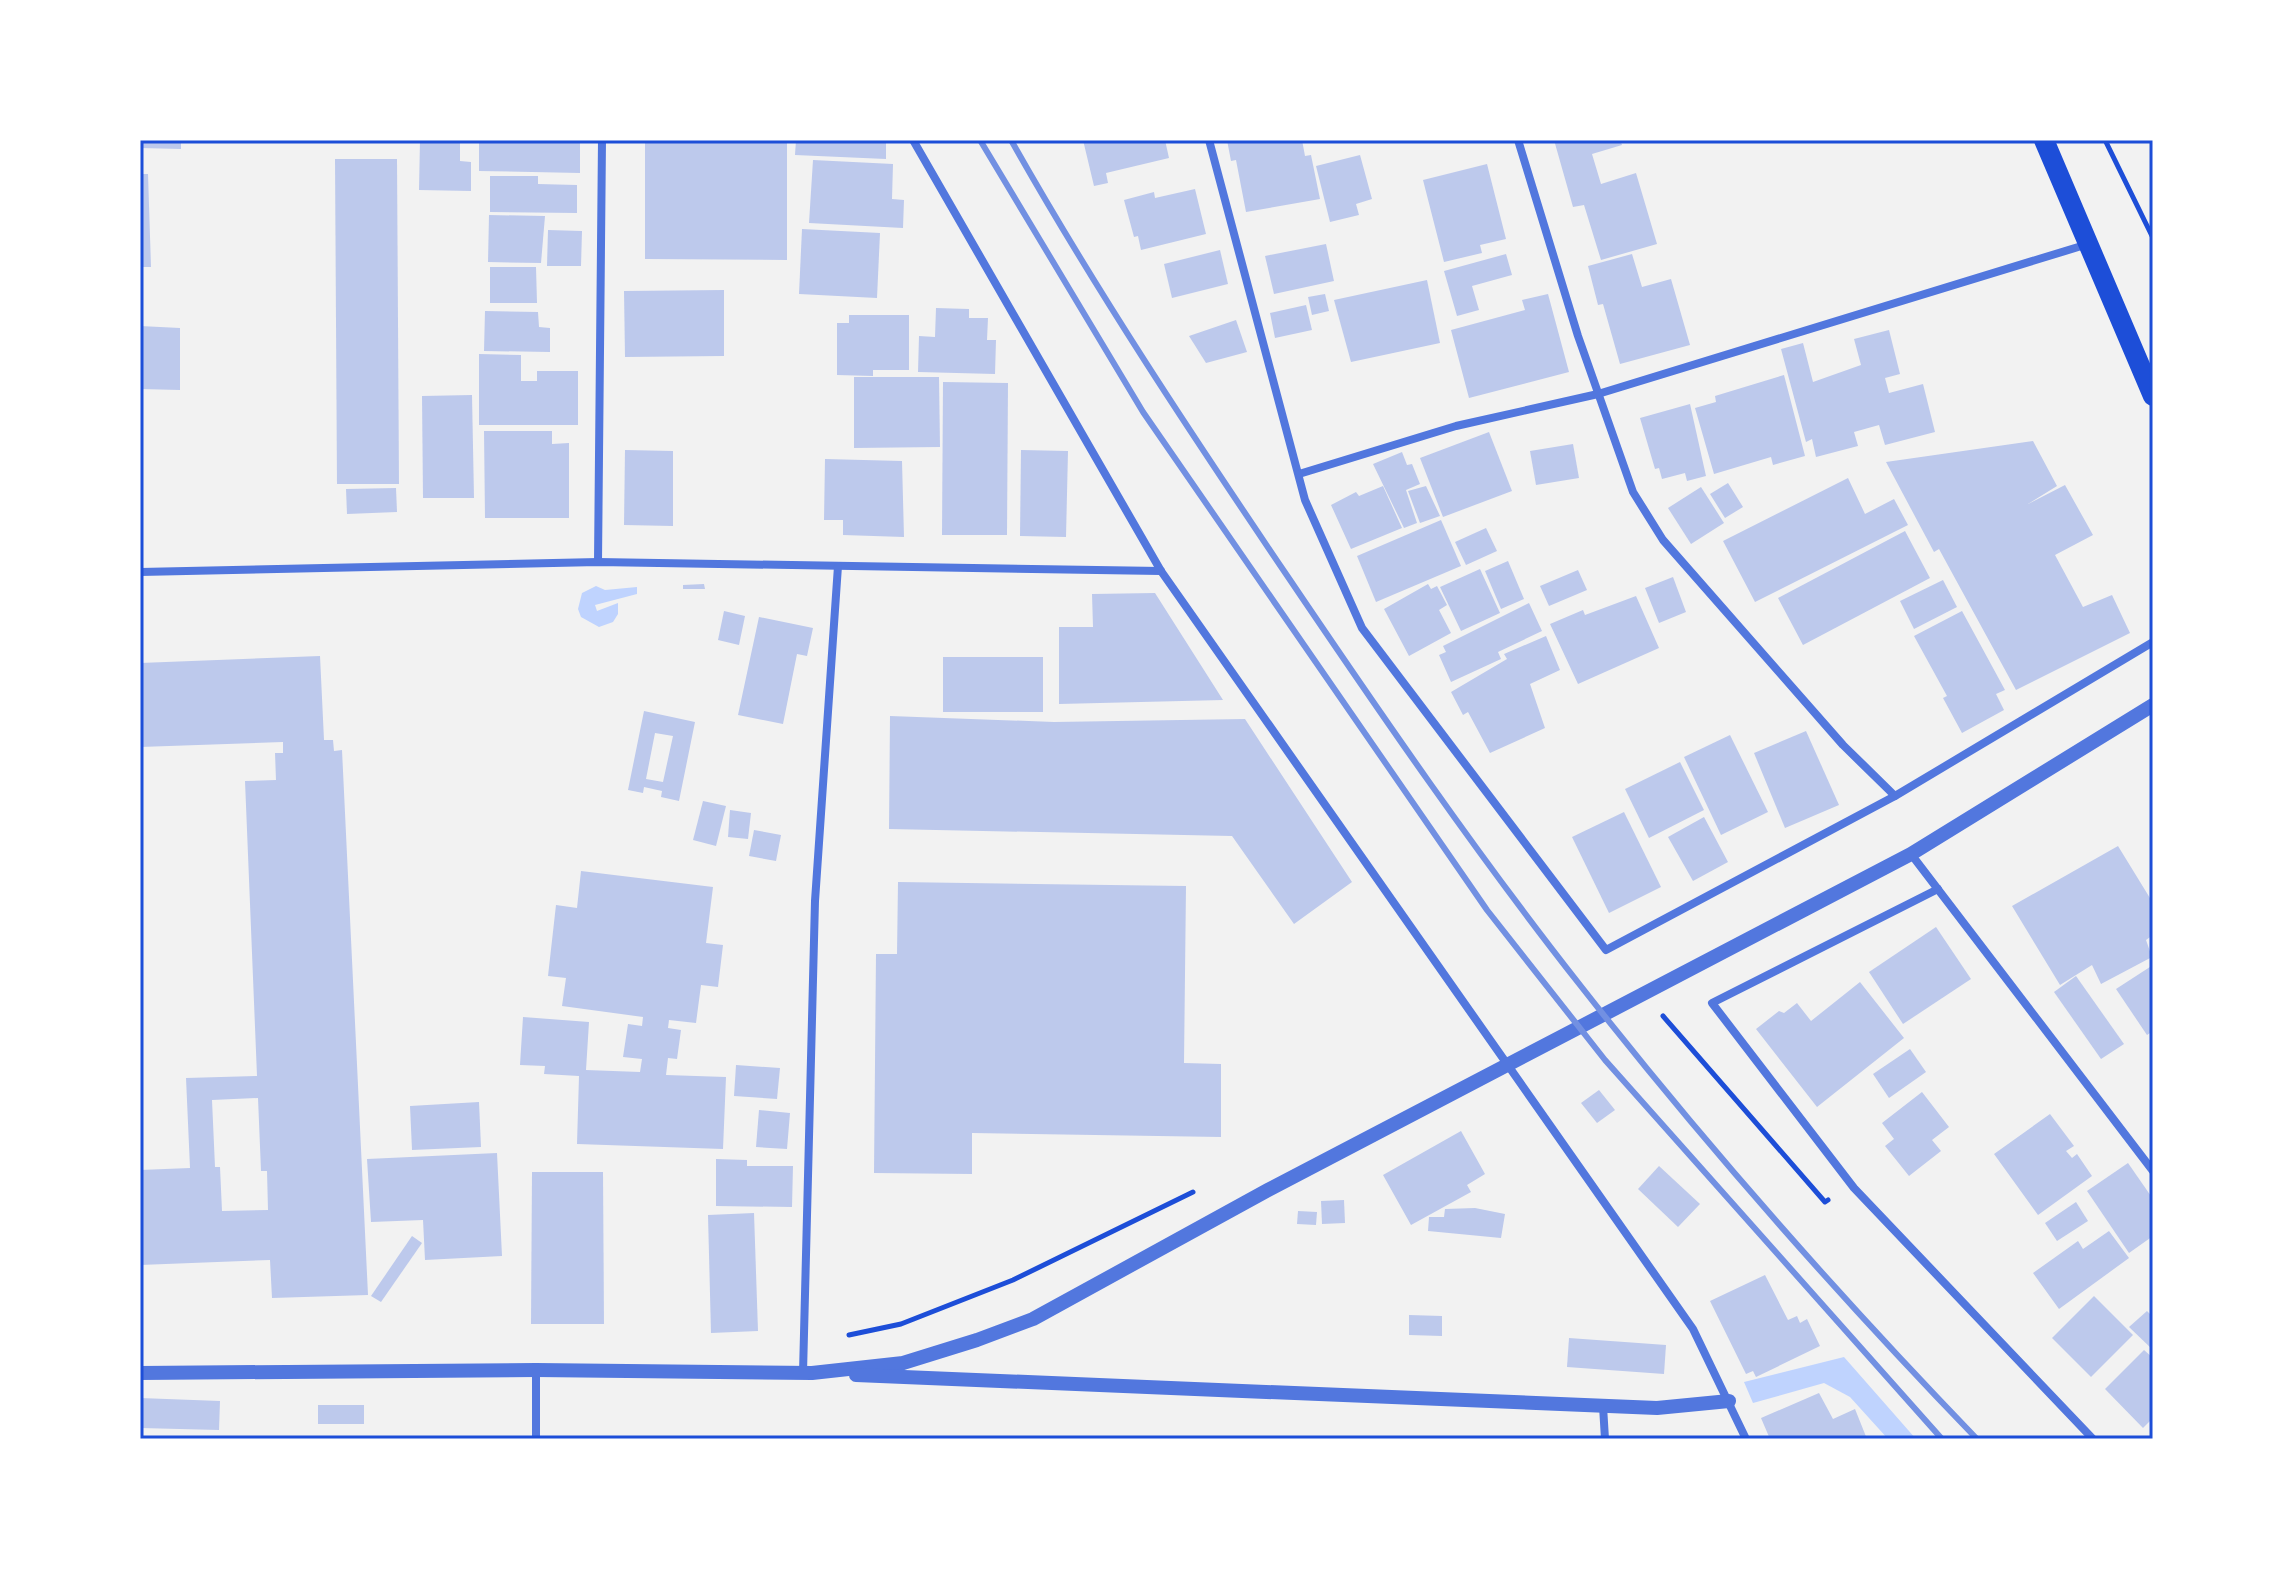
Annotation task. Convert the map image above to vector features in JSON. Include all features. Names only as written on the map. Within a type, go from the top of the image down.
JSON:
[{"type":"main road","points":[[2044,140],[2153,396]]},
{"type":"street","points":[[598,562],[602,140]]},
{"type":"street","points":[[913,140],[1161,571],[1693,1329],[1746,1439]]},
{"type":"street","points":[[1209,140],[1305,500],[1362,628],[1606,950],[1895,796],[2153,642]]},
{"type":"street","points":[[1518,140],[1598,394],[1633,492],[1663,540],[1843,745],[1895,796]]},
{"type":"street","points":[[1299,474],[1456,426],[1598,394],[2088,244]]},
{"type":"street","points":[[140,572],[598,562],[1161,571]]},
{"type":"street","points":[[807,1373],[805,1340],[815,901],[838,566]]},
{"type":"street","points":[[807,1373],[903,1363],[1033,1319],[1268,1190],[1911,854],[2153,705]]},
{"type":"street","points":[[1911,854],[2153,1171]]},
{"type":"street","points":[[1938,889],[1712,1003],[1854,1188],[2093,1439]]},
{"type":"street","points":[[140,1373],[536,1370],[807,1373],[1657,1408],[1729,1401]]},
{"type":"street","points":[[536,1370],[536,1439]]},
{"type":"street","points":[[1603,1406],[1605,1439]]},
{"type":"path","points":[[2105,140],[2153,238]]},
{"type":"path","points":[[1671,1026],[1825,1202],[1854,1188]]},
{"type":"path","points":[[805,1340],[901,1324],[1013,1280],[1198,1190]]},
{"type":"water","points":[[596,586],[605,590],[637,587],[637,594],[595,605],[597,611],[618,603],[618,614],[613,622],[599,627],[581,617],[578,609],[582,593]]},
{"type":"water","points":[[1844,1357],[1916,1439],[1888,1439],[1850,1397],[1824,1383],[1753,1403],[1744,1382]]},
{"type":"building","points":[[140,140],[181,140],[181,149],[140,148]]},
{"type":"building","points":[[420,140],[460,140],[460,161],[471,162],[471,191],[419,190]]},
{"type":"building","points":[[479,140],[580,142],[580,173],[479,171]]},
{"type":"building","points":[[645,140],[787,140],[787,260],[645,259]]},
{"type":"building","points":[[796,140],[886,140],[886,159],[795,155]]},
{"type":"building","points":[[1083,140],[1165,140],[1169,158],[1106,173],[1108,183],[1094,186]]},
{"type":"building","points":[[1227,140],[1302,140],[1305,156],[1311,155],[1320,199],[1246,212],[1236,160],[1231,161]]},
{"type":"building","points":[[1554,140],[1620,140],[1622,145],[1592,154],[1601,184],[1636,173],[1657,244],[1601,260],[1584,205],[1573,207]]},
{"type":"building","points":[[1360,155],[1372,199],[1356,204],[1359,215],[1330,222],[1316,166]]},
{"type":"building","points":[[335,159],[397,159],[399,484],[337,484]]},
{"type":"building","points":[[813,160],[893,164],[892,199],[904,200],[903,228],[809,223]]},
{"type":"building","points":[[1487,164],[1506,239],[1480,245],[1482,253],[1444,262],[1423,180]]},
{"type":"building","points":[[140,174],[148,174],[151,267],[140,267]]},
{"type":"building","points":[[490,176],[538,176],[538,184],[577,185],[577,213],[490,212]]},
{"type":"building","points":[[1195,189],[1206,234],[1141,250],[1138,236],[1134,237],[1124,200],[1154,192],[1155,198]]},
{"type":"building","points":[[489,215],[545,216],[541,263],[488,262]]},
{"type":"building","points":[[802,229],[880,233],[877,298],[799,294]]},
{"type":"building","points":[[548,230],[582,231],[581,266],[547,266]]},
{"type":"building","points":[[1326,244],[1334,281],[1274,294],[1265,256]]},
{"type":"building","points":[[1220,250],[1228,284],[1172,298],[1164,264]]},
{"type":"building","points":[[1506,254],[1512,275],[1472,286],[1479,310],[1457,316],[1444,271]]},
{"type":"building","points":[[1632,254],[1642,287],[1671,279],[1690,345],[1620,364],[1603,304],[1598,305],[1588,266]]},
{"type":"building","points":[[490,267],[536,267],[537,303],[490,303]]},
{"type":"building","points":[[1427,280],[1440,343],[1351,362],[1334,300]]},
{"type":"building","points":[[724,290],[724,356],[625,357],[624,291]]},
{"type":"building","points":[[1325,294],[1329,311],[1312,315],[1308,297]]},
{"type":"building","points":[[1548,294],[1569,372],[1469,398],[1451,330],[1525,310],[1522,300]]},
{"type":"building","points":[[1306,305],[1312,330],[1275,338],[1270,313]]},
{"type":"building","points":[[936,308],[969,309],[969,318],[988,318],[987,340],[996,340],[995,374],[918,372],[919,336],[935,337]]},
{"type":"building","points":[[485,311],[538,312],[539,327],[550,328],[550,352],[484,351]]},
{"type":"building","points":[[849,315],[909,315],[909,370],[873,370],[873,376],[837,375],[837,323],[849,323]]},
{"type":"building","points":[[1236,320],[1247,352],[1206,363],[1189,336]]},
{"type":"building","points":[[140,326],[180,328],[180,390],[140,389]]},
{"type":"building","points":[[1889,330],[1900,374],[1885,378],[1889,393],[1923,384],[1935,432],[1885,445],[1879,425],[1854,432],[1858,446],[1816,457],[1812,439],[1806,442],[1781,349],[1803,343],[1813,382],[1861,365],[1854,339]]},
{"type":"building","points":[[479,354],[521,355],[521,381],[537,381],[537,371],[578,371],[578,425],[479,425]]},
{"type":"building","points":[[1784,375],[1805,456],[1773,465],[1771,457],[1714,474],[1695,408],[1716,402],[1715,396]]},
{"type":"building","points":[[854,377],[939,377],[940,447],[854,448]]},
{"type":"building","points":[[943,382],[1008,383],[1007,535],[942,535]]},
{"type":"building","points":[[472,395],[474,498],[423,498],[422,396]]},
{"type":"building","points":[[1690,404],[1706,476],[1687,481],[1685,473],[1662,479],[1659,468],[1655,469],[1640,418]]},
{"type":"building","points":[[484,431],[552,431],[552,444],[569,443],[569,518],[485,518]]},
{"type":"building","points":[[1489,432],[1512,491],[1443,517],[1420,458]]},
{"type":"building","points":[[2033,441],[2057,486],[2028,504],[2065,485],[2093,535],[2055,555],[2083,607],[2112,595],[2130,633],[2016,690],[1939,549],[1934,552],[1886,462]]},
{"type":"building","points":[[1573,444],[1579,478],[1536,485],[1530,451]]},
{"type":"building","points":[[625,450],[673,451],[673,526],[624,525]]},
{"type":"building","points":[[1021,450],[1068,451],[1066,537],[1020,536]]},
{"type":"building","points":[[1402,452],[1407,465],[1412,464],[1420,484],[1406,490],[1417,523],[1404,528],[1373,464]]},
{"type":"building","points":[[825,459],[902,461],[904,537],[843,535],[843,520],[824,520]]},
{"type":"building","points":[[1848,478],[1865,514],[1894,499],[1908,525],[1755,602],[1723,541]]},
{"type":"building","points":[[1728,483],[1743,507],[1725,518],[1710,494]]},
{"type":"building","points":[[1383,486],[1402,528],[1351,549],[1331,505],[1356,492],[1359,496]]},
{"type":"building","points":[[1426,486],[1440,516],[1420,523],[1408,491]]},
{"type":"building","points":[[1701,487],[1724,523],[1691,544],[1668,508]]},
{"type":"building","points":[[396,488],[397,512],[347,514],[346,489]]},
{"type":"building","points":[[1441,520],[1461,566],[1376,602],[1357,556]]},
{"type":"building","points":[[1486,528],[1497,551],[1466,565],[1455,542]]},
{"type":"building","points":[[1905,531],[1930,578],[1803,645],[1778,598]]},
{"type":"building","points":[[1508,561],[1524,599],[1501,609],[1485,571]]},
{"type":"building","points":[[1480,569],[1500,613],[1461,631],[1440,587]]},
{"type":"building","points":[[1578,570],[1587,590],[1549,606],[1540,586]]},
{"type":"building","points":[[1673,577],[1686,612],[1659,623],[1645,588]]},
{"type":"building","points":[[1943,580],[1957,607],[1914,629],[1900,601]]},
{"type":"building","points":[[704,584],[705,589],[683,589],[683,585]]},
{"type":"building","points":[[1428,584],[1431,589],[1437,586],[1447,605],[1439,610],[1451,633],[1409,656],[1384,609]]},
{"type":"building","points":[[1155,593],[1223,700],[1059,704],[1059,627],[1093,627],[1092,594]]},
{"type":"building","points":[[1636,596],[1659,648],[1578,684],[1550,624],[1583,610],[1585,615]]},
{"type":"building","points":[[1529,603],[1542,631],[1498,652],[1501,659],[1451,682],[1439,655],[1446,652],[1443,646]]},
{"type":"building","points":[[724,611],[745,616],[739,645],[718,640]]},
{"type":"building","points":[[1962,611],[2005,690],[1996,694],[2004,710],[1962,733],[1943,698],[1947,696],[1914,636]]},
{"type":"building","points":[[759,617],[813,628],[807,656],[797,654],[783,724],[738,715]]},
{"type":"building","points":[[1546,636],[1560,670],[1530,684],[1545,728],[1490,753],[1468,712],[1463,715],[1451,692],[1507,659],[1504,654]]},
{"type":"building","points":[[320,656],[324,740],[333,740],[334,751],[342,750],[368,1295],[272,1298],[270,1260],[140,1265],[140,1170],[190,1168],[186,1078],[257,1076],[245,781],[276,780],[275,753],[283,753],[283,742],[140,747],[140,663]],"holes":[[[258,1098],[261,1171],[267,1171],[268,1210],[222,1211],[220,1167],[215,1167],[212,1100]]]},
{"type":"building","points":[[943,657],[1043,657],[1043,712],[943,712]]},
{"type":"building","points":[[644,711],[695,722],[679,801],[661,797],[662,791],[644,787],[643,793],[628,790]],"holes":[[[655,733],[673,736],[663,782],[646,779]]]},
{"type":"building","points":[[890,716],[1054,722],[1245,719],[1352,882],[1294,924],[1232,836],[889,829]]},
{"type":"building","points":[[1806,731],[1839,805],[1785,828],[1754,753]]},
{"type":"building","points":[[1730,735],[1768,812],[1721,835],[1684,757]]},
{"type":"building","points":[[1680,762],[1704,810],[1649,838],[1625,789]]},
{"type":"building","points":[[703,801],[726,806],[716,846],[693,840]]},
{"type":"building","points":[[730,810],[751,813],[748,839],[728,837]]},
{"type":"building","points":[[1624,812],[1661,887],[1609,913],[1572,837]]},
{"type":"building","points":[[1704,817],[1728,862],[1693,881],[1668,837]]},
{"type":"building","points":[[754,830],[781,835],[776,861],[749,856]]},
{"type":"building","points":[[2118,846],[2153,903],[2153,935],[2146,940],[2152,957],[2101,984],[2092,965],[2060,985],[2012,906]]},
{"type":"building","points":[[581,871],[713,887],[706,943],[723,945],[718,987],[701,985],[696,1023],[669,1020],[668,1028],[681,1030],[677,1059],[668,1058],[666,1075],[726,1077],[723,1149],[577,1144],[579,1076],[544,1074],[545,1066],[520,1065],[523,1017],[589,1022],[586,1070],[640,1072],[642,1059],[623,1057],[628,1024],[642,1026],[643,1017],[562,1006],[566,978],[548,976],[556,905],[577,908]]},
{"type":"building","points":[[898,882],[1186,886],[1184,1063],[1221,1064],[1221,1137],[972,1133],[972,1174],[874,1173],[876,954],[897,954]]},
{"type":"building","points":[[1936,927],[1971,979],[1903,1024],[1869,972]]},
{"type":"building","points":[[2153,965],[2153,1031],[2147,1035],[2116,989]]},
{"type":"building","points":[[2076,976],[2124,1044],[2101,1059],[2054,992]]},
{"type":"building","points":[[1860,982],[1904,1038],[1817,1107],[1756,1029],[1779,1011],[1784,1013],[1797,1003],[1811,1021]]},
{"type":"building","points":[[1910,1049],[1926,1072],[1889,1098],[1873,1074]]},
{"type":"building","points":[[736,1065],[780,1068],[777,1099],[734,1096]]},
{"type":"building","points":[[1599,1090],[1615,1110],[1597,1123],[1581,1103]]},
{"type":"building","points":[[1922,1092],[1949,1127],[1932,1140],[1941,1151],[1909,1176],[1885,1146],[1894,1139],[1882,1123]]},
{"type":"building","points":[[479,1102],[481,1147],[412,1150],[410,1106]]},
{"type":"building","points":[[759,1110],[790,1113],[787,1149],[756,1147]]},
{"type":"building","points":[[2050,1114],[2074,1146],[2066,1151],[2072,1158],[2077,1154],[2092,1176],[2038,1215],[1994,1154]]},
{"type":"building","points":[[1461,1131],[1485,1174],[1467,1185],[1471,1192],[1411,1225],[1383,1175]]},
{"type":"building","points":[[497,1153],[502,1256],[425,1260],[423,1220],[371,1222],[367,1159]]},
{"type":"building","points":[[716,1159],[747,1160],[747,1166],[793,1166],[792,1207],[716,1206]]},
{"type":"building","points":[[2128,1163],[2153,1199],[2153,1236],[2129,1253],[2087,1191]]},
{"type":"building","points":[[1659,1166],[1700,1204],[1678,1227],[1638,1189]]},
{"type":"building","points":[[532,1172],[603,1172],[604,1324],[531,1324]]},
{"type":"building","points":[[1344,1200],[1345,1223],[1322,1224],[1321,1201]]},
{"type":"building","points":[[2076,1202],[2088,1221],[2057,1241],[2045,1223]]},
{"type":"building","points":[[1475,1208],[1505,1214],[1501,1238],[1428,1231],[1429,1217],[1444,1217],[1445,1209]]},
{"type":"building","points":[[1298,1211],[1317,1212],[1316,1225],[1297,1224]]},
{"type":"building","points":[[754,1213],[758,1331],[711,1333],[708,1215]]},
{"type":"building","points":[[2109,1231],[2129,1258],[2059,1309],[2033,1273],[2078,1241],[2083,1249]]},
{"type":"building","points":[[412,1236],[422,1243],[381,1302],[371,1296]]},
{"type":"building","points":[[1765,1275],[1788,1320],[1797,1316],[1800,1323],[1807,1319],[1820,1346],[1756,1377],[1753,1371],[1746,1374],[1710,1301]]},
{"type":"building","points":[[2094,1296],[2133,1335],[2091,1377],[2052,1338]]},
{"type":"building","points":[[2147,1311],[2153,1317],[2153,1350],[2129,1327]]},
{"type":"building","points":[[1409,1315],[1442,1316],[1442,1336],[1409,1335]]},
{"type":"building","points":[[1569,1338],[1666,1345],[1664,1374],[1567,1367]]},
{"type":"building","points":[[2144,1350],[2153,1358],[2153,1418],[2143,1428],[2105,1389]]},
{"type":"building","points":[[1819,1393],[1833,1419],[1855,1409],[1867,1439],[1770,1439],[1761,1418]]},
{"type":"building","points":[[140,1398],[220,1401],[219,1430],[140,1428]]},
{"type":"building","points":[[318,1405],[364,1405],[364,1424],[318,1424]]},
{"type":"railway","points":[[980,140],[1143,412],[1487,910],[1605,1060],[1942,1439]]},
{"type":"railway","points":[[1011,140],[1144,360],[1214,467],[1321,626],[1503,885],[1627,1044],[1723,1160],[1873,1329],[1977,1439]]}]
